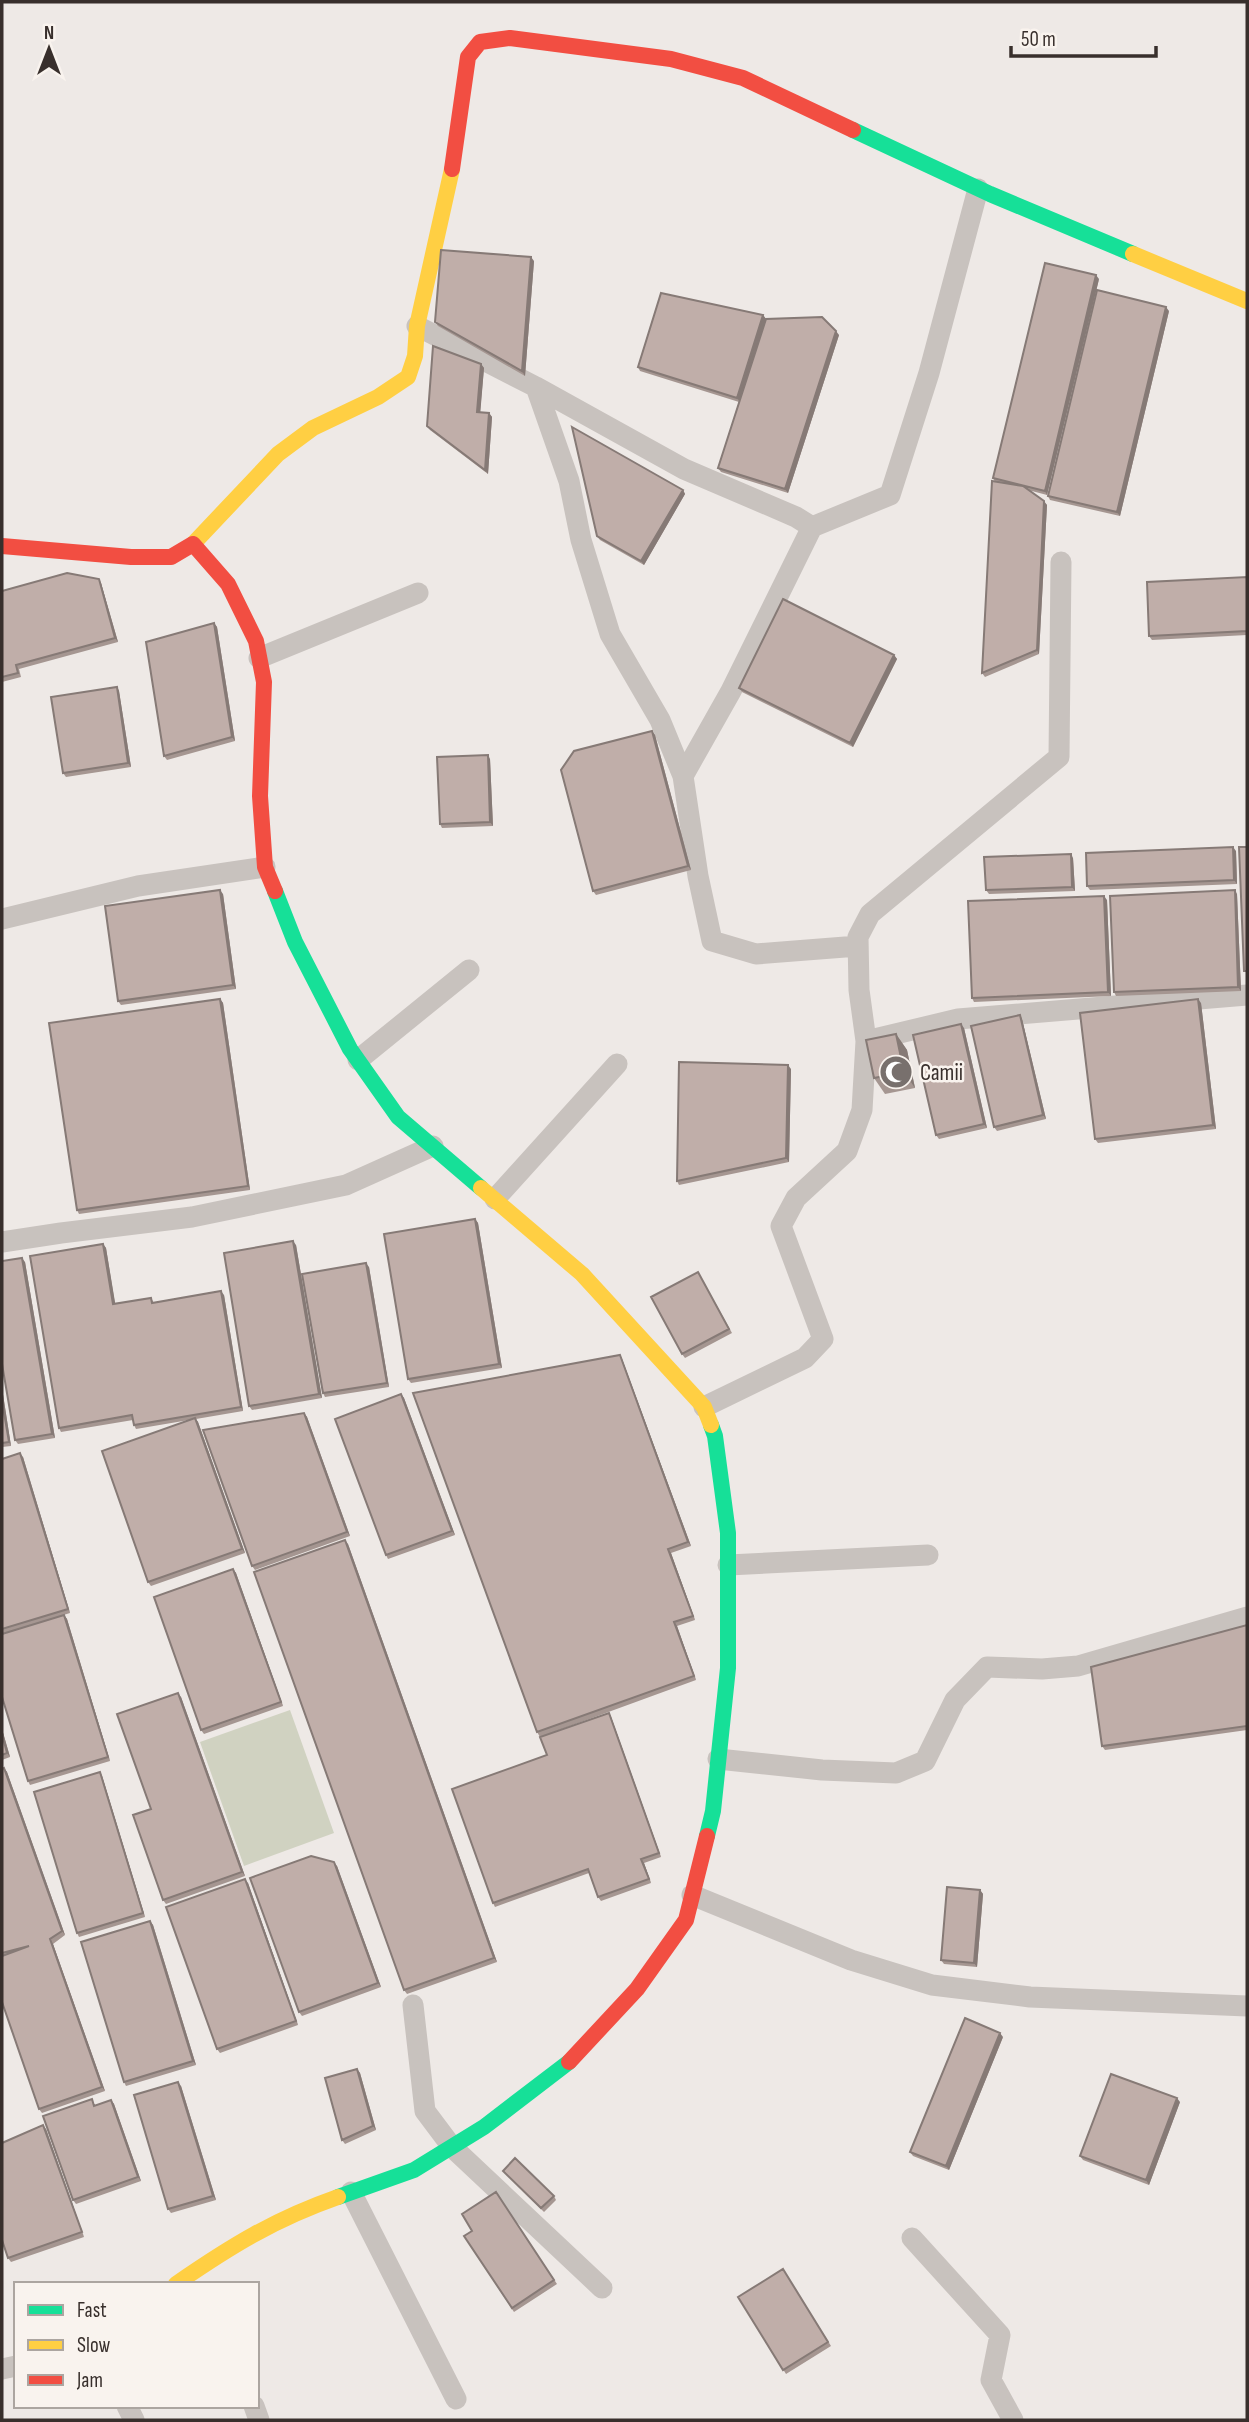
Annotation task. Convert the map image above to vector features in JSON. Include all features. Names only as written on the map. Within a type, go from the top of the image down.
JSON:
[{"type":"street","points":[[2,546],[131,557],[171,557],[193,544],[278,454],[313,428],[378,397],[408,377],[415,356],[417,326],[449,187],[468,57],[480,42],[510,38],[671,59],[743,78],[978,189],[1247,300]]},
{"type":"street","points":[[683,776],[731,691],[812,527],[890,495],[929,373],[978,189]]},
{"type":"street","points":[[417,326],[536,387],[684,469],[796,517],[812,527]]},
{"type":"street","points":[[536,387],[569,481],[581,540],[610,634],[660,720],[683,776],[698,876],[712,941],[756,954],[858,946]]},
{"type":"street","points":[[184,2282],[236,2243],[298,2211],[414,2170],[484,2127],[570,2061],[637,1989],[686,1920],[713,1811],[728,1668],[728,1533],[715,1436],[704,1407],[582,1274],[398,1117],[350,1049],[296,942],[265,867],[260,796],[264,682],[256,641],[228,584],[193,544]]},
{"type":"street","points":[[704,1407],[805,1358],[823,1339],[781,1226],[796,1198],[847,1152],[862,1110],[866,1041],[859,990],[858,937],[870,914],[1059,757],[1061,562]]},
{"type":"street","points":[[259,658],[418,593]]},
{"type":"street","points":[[2,919],[138,886],[265,867]]},
{"type":"street","points":[[358,1060],[469,971]]},
{"type":"street","points":[[866,1041],[958,1019],[1247,995]]},
{"type":"street","points":[[495,1199],[617,1063]]},
{"type":"street","points":[[2,1242],[192,1217],[346,1185],[433,1146]]},
{"type":"street","points":[[728,1565],[928,1555]]},
{"type":"street","points":[[718,1759],[822,1770],[896,1773],[925,1761],[954,1700],[987,1667],[1042,1669],[1078,1666],[1247,1617]]},
{"type":"street","points":[[692,1895],[851,1959],[932,1985],[1030,1997],[1247,2006]]},
{"type":"street","points":[[413,2005],[425,2111],[452,2147],[602,2288]]},
{"type":"street","points":[[351,2192],[456,2399]]},
{"type":"street","points":[[912,2238],[1000,2335],[991,2380],[1013,2420]]},
{"type":"green space","points":[[290,1710],[334,1833],[244,1866],[200,1742]]},
{"type":"building","points":[[441,250],[531,257],[522,371],[435,322]]},
{"type":"building","points":[[1045,263],[1096,275],[1045,491],[993,478]]},
{"type":"building","points":[[1097,290],[1166,307],[1117,512],[1048,496]]},
{"type":"building","points":[[661,293],[763,315],[737,398],[638,367]]},
{"type":"building","points":[[822,317],[836,331],[785,489],[718,468],[766,319]]},
{"type":"building","points":[[433,346],[481,364],[477,412],[489,413],[485,470],[427,426]]},
{"type":"building","points":[[572,427],[683,490],[641,561],[597,536]]},
{"type":"building","points":[[992,481],[1023,486],[1044,501],[1037,650],[982,673]]},
{"type":"building","points":[[67,573],[99,579],[115,638],[16,665],[18,673],[2,677],[2,591]]},
{"type":"building","points":[[1247,577],[1247,631],[1149,636],[1147,582]]},
{"type":"building","points":[[783,599],[894,655],[850,743],[739,688]]},
{"type":"building","points":[[214,623],[232,737],[164,756],[146,642]]},
{"type":"building","points":[[117,687],[128,763],[63,773],[51,697]]},
{"type":"building","points":[[652,731],[688,866],[593,891],[561,770],[574,751]]},
{"type":"building","points":[[488,755],[490,822],[440,824],[437,757]]},
{"type":"building","points":[[1233,847],[1234,880],[1087,886],[1086,853]]},
{"type":"building","points":[[1239,847],[1247,847],[1247,971],[1244,971]]},
{"type":"building","points":[[1071,854],[1072,887],[986,890],[984,857]]},
{"type":"building","points":[[220,890],[233,985],[118,1001],[105,906]]},
{"type":"building","points":[[1235,890],[1238,987],[1114,992],[1110,896]]},
{"type":"building","points":[[1104,896],[1108,992],[972,998],[968,901]]},
{"type":"building","points":[[220,999],[248,1186],[77,1210],[49,1023]]},
{"type":"building","points":[[1198,999],[1213,1125],[1095,1139],[1080,1013]]},
{"type":"building","points":[[1020,1015],[1043,1115],[994,1127],[971,1026]]},
{"type":"building","points":[[961,1024],[984,1124],[936,1135],[913,1035]]},
{"type":"building","points":[[896,1034],[904,1072],[874,1078],[866,1040]]},
{"type":"building","points":[[679,1062],[788,1065],[786,1158],[677,1181]]},
{"type":"building","points":[[475,1219],[499,1364],[408,1379],[384,1234]]},
{"type":"building","points":[[293,1241],[319,1394],[249,1406],[224,1253]]},
{"type":"building","points":[[103,1244],[113,1304],[151,1298],[152,1303],[221,1291],[241,1407],[134,1425],[132,1415],[59,1428],[30,1256]]},
{"type":"building","points":[[22,1258],[52,1434],[15,1440],[2,1364],[2,1261]]},
{"type":"building","points":[[366,1263],[387,1383],[323,1393],[302,1274]]},
{"type":"building","points":[[698,1272],[729,1329],[682,1354],[651,1297]]},
{"type":"building","points":[[620,1355],[688,1542],[668,1549],[693,1616],[674,1622],[694,1676],[537,1732],[413,1393]]},
{"type":"building","points":[[401,1394],[452,1531],[386,1555],[335,1419]]},
{"type":"building","points":[[2,1401],[9,1442],[2,1443]]},
{"type":"building","points":[[304,1413],[347,1532],[252,1566],[203,1430]]},
{"type":"building","points":[[195,1418],[242,1549],[148,1582],[102,1451]]},
{"type":"building","points":[[20,1453],[68,1609],[2,1629],[2,1459]]},
{"type":"building","points":[[345,1540],[494,1958],[404,1990],[254,1572]]},
{"type":"building","points":[[233,1569],[281,1702],[201,1730],[154,1597]]},
{"type":"building","points":[[64,1615],[108,1757],[28,1781],[2,1697],[2,1634]]},
{"type":"building","points":[[1247,1625],[1247,1726],[1102,1746],[1091,1667]]},
{"type":"building","points":[[178,1693],[242,1872],[163,1900],[133,1815],[151,1809],[117,1714]]},
{"type":"building","points":[[609,1713],[659,1853],[641,1859],[649,1879],[598,1897],[588,1869],[493,1903],[452,1789],[547,1755],[540,1737]]},
{"type":"building","points":[[2,1734],[7,1753],[2,1755]]},
{"type":"building","points":[[4,1768],[62,1931],[50,1939],[102,2087],[39,2109],[2,2002],[2,1956],[29,1946],[2,1953]]},
{"type":"building","points":[[100,1772],[143,1913],[77,1933],[34,1792]]},
{"type":"building","points":[[311,1856],[334,1862],[378,1983],[299,2012],[250,1878]]},
{"type":"building","points":[[245,1879],[296,2021],[217,2049],[166,1907]]},
{"type":"building","points":[[947,1887],[980,1890],[974,1963],[941,1960]]},
{"type":"building","points":[[150,1921],[193,2061],[124,2082],[81,1942]]},
{"type":"building","points":[[965,2018],[1000,2033],[946,2166],[910,2152]]},
{"type":"building","points":[[357,2069],[373,2126],[342,2140],[325,2078]]},
{"type":"building","points":[[1111,2074],[1177,2098],[1146,2180],[1080,2156]]},
{"type":"building","points":[[178,2082],[213,2196],[168,2209],[134,2095]]},
{"type":"building","points":[[92,2099],[94,2106],[111,2100],[138,2177],[73,2200],[43,2116]]},
{"type":"building","points":[[43,2125],[82,2232],[8,2258],[2,2240],[2,2143]]},
{"type":"building","points":[[515,2158],[554,2196],[541,2208],[503,2171]]},
{"type":"building","points":[[496,2192],[554,2280],[512,2308],[464,2236],[472,2231],[462,2214]]},
{"type":"building","points":[[783,2269],[828,2342],[783,2370],[738,2297]]},
{"type":"traffic: fast","points":[[853,130],[990,194],[1133,254]]},
{"type":"traffic: fast","points":[[275,891],[295,942],[350,1049],[398,1117],[481,1188]]},
{"type":"traffic: fast","points":[[707,1836],[713,1811],[728,1668],[728,1533],[715,1436],[711,1425]]},
{"type":"traffic: fast","points":[[338,2197],[414,2170],[484,2127],[569,2062]]},
{"type":"traffic: slow","points":[[193,544],[278,454],[313,428],[378,397],[408,377],[415,356],[417,326],[452,169]]},
{"type":"traffic: slow","points":[[1133,254],[1247,301]]},
{"type":"traffic: slow","points":[[481,1188],[582,1274],[704,1407],[711,1425]]},
{"type":"traffic: slow","points":[[179,2282],[254,2234],[338,2197]]},
{"type":"traffic: jam","points":[[452,169],[468,57],[480,42],[510,38],[671,59],[743,78],[853,130]]},
{"type":"traffic: jam","points":[[2,546],[131,557],[171,557],[193,544],[228,584],[256,641],[264,682],[260,796],[265,867],[275,891]]},
{"type":"traffic: jam","points":[[569,2062],[637,1989],[686,1920],[707,1836]]},
{"type":"place","name":"Camii","points":[[896,1072]]}]
